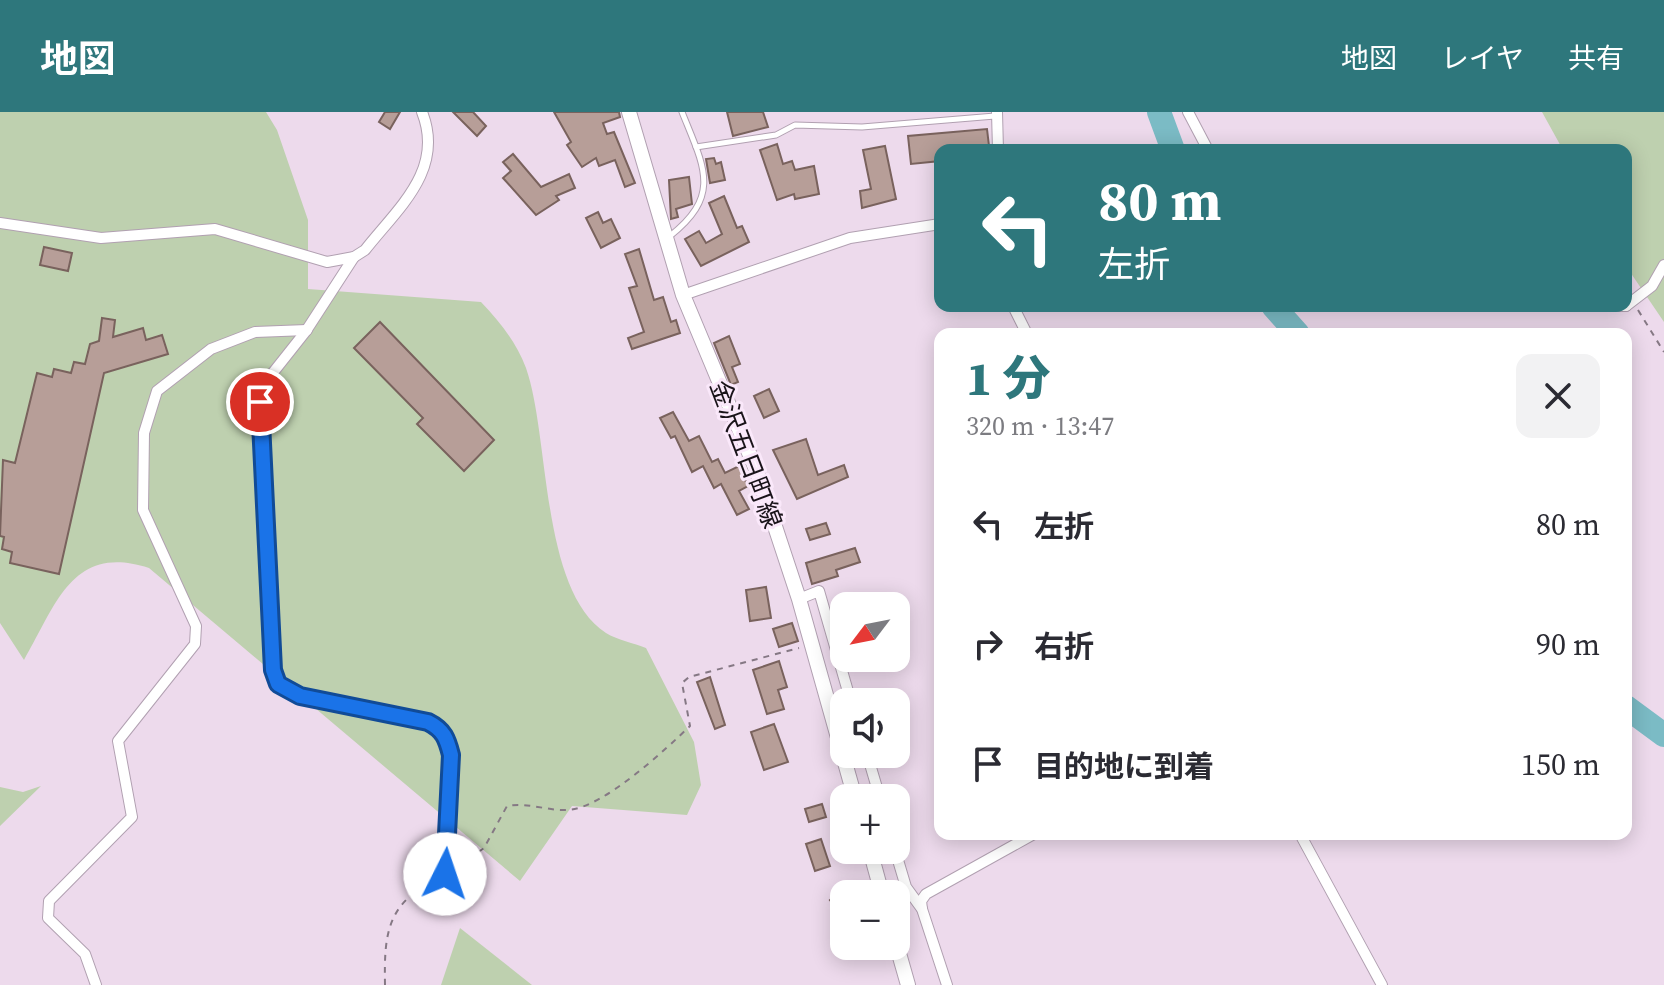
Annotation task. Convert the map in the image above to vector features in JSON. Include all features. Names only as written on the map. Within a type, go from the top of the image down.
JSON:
[{"type":"main road","name":"金沢五日町線","points":[[629,112],[683,295],[757,472],[799,599],[851,784]]},
{"type":"main road","points":[[901,960],[908,985]]},
{"type":"street","points":[[0,223],[101,238],[215,229],[327,262],[354,257],[365,250],[418,185],[430,150],[422,112]]},
{"type":"street","points":[[1188,112],[1205,144]]},
{"type":"street","points":[[997,114],[998,144]]},
{"type":"street","points":[[683,295],[850,238],[934,225]]},
{"type":"street","points":[[354,257],[307,330],[260,389],[273,670],[278,684],[300,696],[428,722],[439,727],[447,738],[451,755],[445,874]]},
{"type":"street","points":[[1632,302],[1652,286],[1664,265]]},
{"type":"street","points":[[96,985],[85,954],[48,918],[49,901],[132,817],[118,741],[195,644],[196,626],[143,510],[144,433],[157,391],[211,349],[255,332],[307,330]]},
{"type":"street","points":[[799,599],[819,591],[847,688]]},
{"type":"street","points":[[947,985],[921,901],[926,894],[1023,840]]},
{"type":"street","points":[[1303,840],[1382,985]]},
{"type":"street","points":[[899,864],[906,887],[922,909]]},
{"type":"lane","points":[[666,239],[700,206],[705,192],[696,147],[682,112]]},
{"type":"lane","points":[[696,147],[776,135],[795,125],[862,127],[997,114]]},
{"type":"path","points":[[1632,310],[1664,352]]},
{"type":"path","points":[[385,985],[384,958],[395,910],[418,887],[445,874],[484,848],[507,806],[521,803],[568,810],[601,797],[653,759],[690,726],[682,695],[682,683],[689,677],[811,645]]},
{"type":"green space","points":[[0,112],[266,112],[277,130],[308,220],[308,289],[481,302],[507,333],[526,368],[534,397],[550,510],[569,583],[585,612],[606,633],[646,648],[694,742],[701,785],[687,815],[572,806],[520,881],[149,568],[123,563],[101,564],[84,572],[57,600],[24,660],[0,623]]},
{"type":"green space","points":[[1542,112],[1664,112],[1664,322],[1632,275],[1632,144],[1560,144]]},
{"type":"green space","points":[[41,786],[0,826],[0,787],[23,792]]},
{"type":"green space","points":[[460,928],[532,985],[441,985]]},
{"type":"building","points":[[385,112],[400,112],[390,129],[379,122]]},
{"type":"building","points":[[453,112],[473,112],[486,126],[477,136]]},
{"type":"building","points":[[554,112],[619,112],[620,117],[603,123],[607,134],[614,132],[635,183],[625,187],[615,160],[599,166],[596,158],[582,167],[567,145],[571,142]]},
{"type":"building","points":[[727,112],[763,112],[768,127],[733,136]]},
{"type":"building","points":[[987,129],[989,144],[934,144],[934,162],[911,164],[908,136]]},
{"type":"building","points":[[777,144],[783,164],[792,161],[795,170],[814,166],[819,194],[795,199],[794,194],[777,200],[760,150]]},
{"type":"building","points":[[885,146],[896,199],[862,208],[860,191],[871,189],[863,150]]},
{"type":"building","points":[[513,154],[541,187],[569,174],[575,188],[556,196],[559,200],[536,215],[503,178],[511,171],[503,162]]},
{"type":"building","points":[[714,158],[716,164],[721,162],[725,180],[710,183],[706,159]]},
{"type":"building","points":[[689,177],[692,204],[676,209],[678,217],[671,219],[669,180]]},
{"type":"building","points":[[724,196],[737,228],[742,226],[749,242],[701,266],[685,239],[699,231],[706,243],[722,234],[709,203]]},
{"type":"building","points":[[598,212],[603,223],[611,219],[620,238],[601,248],[586,218]]},
{"type":"building","points":[[44,247],[72,253],[68,271],[40,265]]},
{"type":"building","points":[[639,249],[654,300],[663,297],[671,322],[676,320],[680,333],[632,349],[628,338],[644,332],[629,288],[637,286],[625,254]]},
{"type":"building","points":[[102,318],[115,320],[113,337],[143,328],[146,340],[162,335],[168,354],[104,373],[59,574],[10,563],[12,552],[2,549],[4,537],[0,536],[3,460],[15,463],[37,373],[52,377],[54,369],[71,373],[74,362],[85,364],[90,344],[99,341]]},
{"type":"building","points":[[380,322],[494,440],[464,471],[417,424],[423,418],[354,348]]},
{"type":"building","points":[[729,336],[740,364],[732,367],[738,382],[731,385],[714,343]]},
{"type":"building","points":[[769,389],[779,411],[764,418],[754,396]]},
{"type":"building","points":[[673,412],[689,441],[699,436],[712,462],[718,459],[725,473],[739,466],[748,486],[739,491],[749,509],[737,515],[721,484],[714,488],[703,466],[692,472],[675,436],[671,438],[660,418]]},
{"type":"building","points":[[806,439],[818,475],[844,465],[848,477],[797,499],[773,450]]},
{"type":"building","points":[[826,523],[830,534],[810,540],[806,529]]},
{"type":"building","points":[[855,548],[860,562],[836,570],[838,576],[812,584],[806,563]]},
{"type":"building","points":[[766,587],[771,618],[750,621],[746,590]]},
{"type":"building","points":[[792,623],[798,641],[779,647],[773,629]]},
{"type":"building","points":[[779,661],[787,687],[778,690],[784,709],[767,714],[753,670]]},
{"type":"building","points":[[710,677],[725,725],[715,729],[697,682]]},
{"type":"building","points":[[774,724],[788,762],[764,770],[751,732]]},
{"type":"building","points":[[822,804],[826,817],[809,822],[805,809]]},
{"type":"building","points":[[821,839],[830,866],[815,871],[806,844]]},
{"type":"waterway","points":[[1159,112],[1171,144]]},
{"type":"waterway","points":[[1278,312],[1293,328]]},
{"type":"waterway","points":[[1632,711],[1664,735]]},
{"type":"route","points":[[260,402],[273,670],[278,684],[300,696],[428,722],[439,727],[447,738],[451,755],[445,874]]}]
